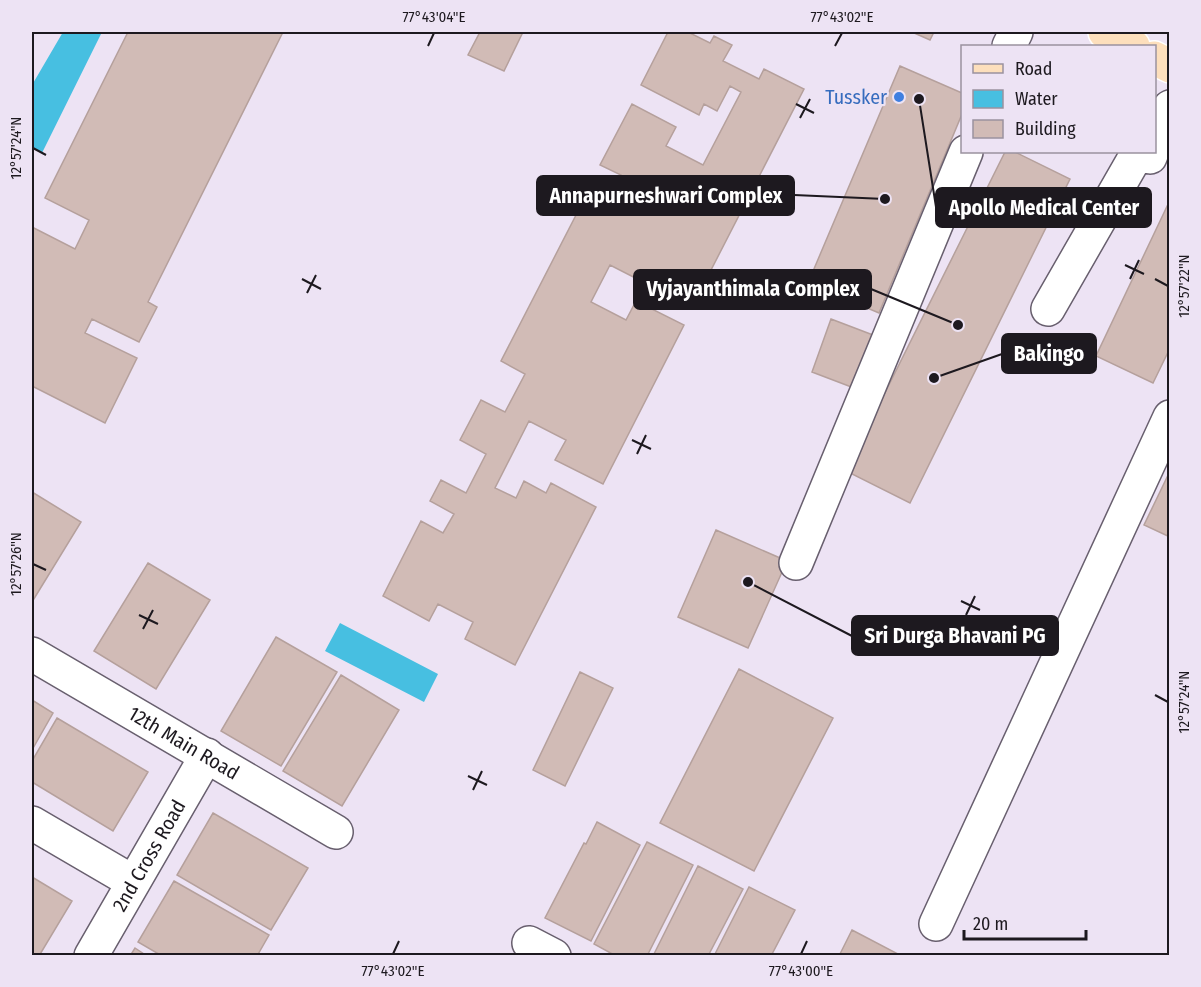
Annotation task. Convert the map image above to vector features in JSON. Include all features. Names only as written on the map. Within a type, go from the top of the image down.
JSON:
[{"type":"main road","points":[[1106,32],[1131,45]]},
{"type":"main road","points":[[1156,59],[1170,66]]},
{"type":"street","points":[[1156,143],[1170,107]]},
{"type":"street","points":[[796,563],[966,153]]},
{"type":"street","points":[[1048,309],[1137,154],[1150,157],[1152,153]]},
{"type":"street","points":[[936,924],[1170,417]]},
{"type":"street","name":"12th Main Road","points":[[32,654],[336,832]]},
{"type":"street","name":"2nd Cross Road","points":[[91,956],[207,755]]},
{"type":"street","points":[[32,823],[133,882]]},
{"type":"water","points":[[63,32],[102,32],[42,153],[32,148],[32,85]]},
{"type":"water","points":[[340,623],[438,674],[424,702],[325,651]]},
{"type":"building","points":[[128,32],[283,32],[148,302],[157,307],[139,342],[92,319],[85,333],[137,358],[105,423],[32,386],[32,227],[75,249],[89,220],[45,198]]},
{"type":"building","points":[[480,32],[523,32],[504,71],[468,55]]},
{"type":"building","points":[[668,32],[688,32],[710,43],[714,36],[732,45],[723,61],[759,79],[764,69],[804,89],[692,307],[610,265],[591,302],[626,320],[636,301],[684,325],[603,484],[555,460],[566,440],[529,421],[495,488],[516,498],[524,481],[546,493],[551,483],[596,507],[515,665],[465,639],[473,622],[438,604],[429,621],[383,596],[421,521],[443,533],[454,514],[430,501],[441,480],[466,493],[486,454],[460,440],[481,400],[505,412],[525,374],[501,361],[592,184],[611,194],[621,175],[600,165],[632,104],[676,127],[666,146],[703,165],[741,92],[730,86],[717,111],[704,104],[699,115],[641,85]]},
{"type":"building","points":[[912,32],[934,32],[930,40]]},
{"type":"building","points":[[900,66],[961,93],[961,116],[879,313],[808,283]]},
{"type":"building","points":[[1005,153],[1017,153],[1070,179],[910,503],[846,471]]},
{"type":"building","points":[[1170,200],[1170,348],[1153,383],[1096,356]]},
{"type":"building","points":[[831,319],[873,335],[854,388],[812,372]]},
{"type":"building","points":[[1170,471],[1170,537],[1144,525]]},
{"type":"building","points":[[32,492],[81,522],[32,602]]},
{"type":"building","points":[[716,530],[787,561],[748,648],[678,617]]},
{"type":"building","points":[[148,563],[210,600],[156,689],[94,651]]},
{"type":"building","points":[[276,637],[337,672],[281,766],[221,731]]},
{"type":"building","points":[[739,669],[833,718],[754,871],[660,823]]},
{"type":"building","points":[[580,672],[613,688],[565,786],[533,770]]},
{"type":"building","points":[[341,675],[399,710],[342,806],[283,771]]},
{"type":"building","points":[[32,700],[53,713],[32,750]]},
{"type":"building","points":[[57,718],[148,772],[113,831],[32,782],[32,761]]},
{"type":"building","points":[[213,813],[308,868],[271,930],[177,875]]},
{"type":"building","points":[[597,822],[640,845],[591,941],[545,918]]},
{"type":"building","points":[[647,842],[693,865],[647,956],[616,956],[594,944]]},
{"type":"building","points":[[698,866],[743,889],[708,956],[653,956]]},
{"type":"building","points":[[32,877],[72,901],[39,956],[32,956]]},
{"type":"building","points":[[174,881],[269,935],[257,956],[162,956],[138,942]]},
{"type":"building","points":[[749,887],[795,910],[771,956],[714,956]]},
{"type":"building","points":[[852,930],[898,954],[897,956],[839,956]]},
{"type":"building","points":[[135,948],[147,956],[130,956]]},
{"type":"place","name":"Tussker","points":[[899,97]]},
{"type":"place","name":"Apollo Medical Center","points":[[919,99]]},
{"type":"place","name":"Annapurneshwari Complex","points":[[885,199]]},
{"type":"place","name":"Vyjayanthimala Complex","points":[[958,325]]},
{"type":"place","name":"Bakingo","points":[[934,378]]},
{"type":"place","name":"Sri Durga Bhavani PG","points":[[748,582]]}]
